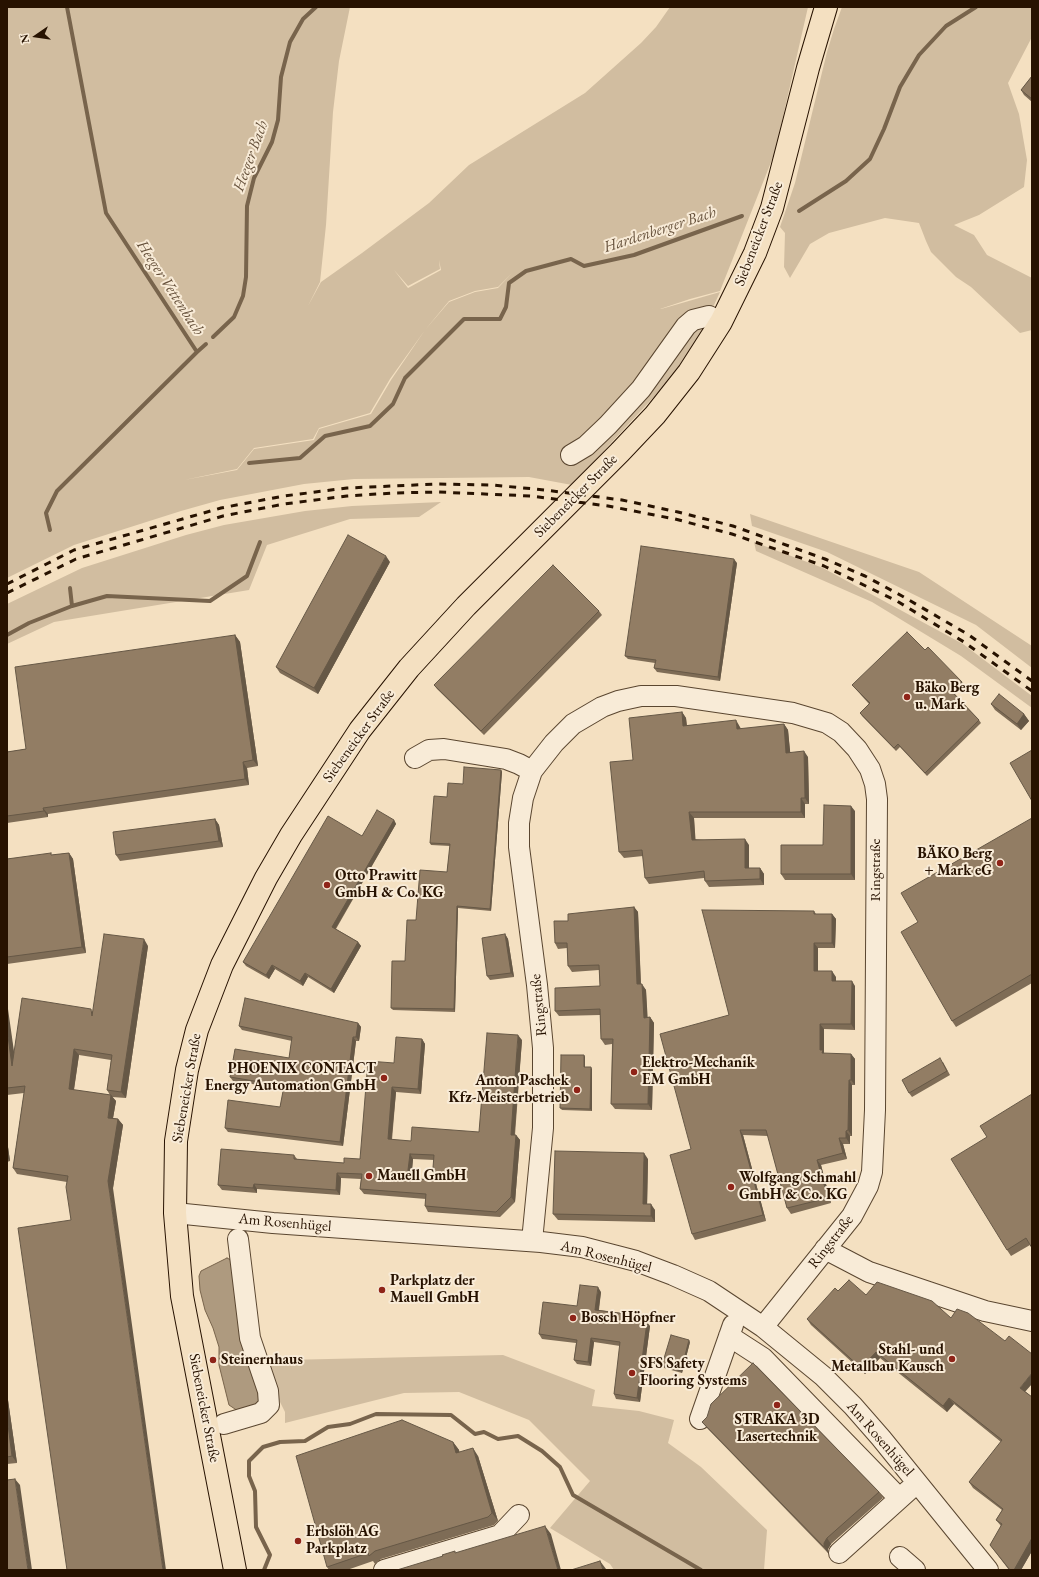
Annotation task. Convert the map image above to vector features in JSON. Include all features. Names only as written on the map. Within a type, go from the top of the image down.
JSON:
[{"type":"main road","name":"Siebeneicker Straße","points":[[235,1570],[182,1296],[175,1213],[176,1141],[187,1070],[197,1030],[222,965],[266,878],[291,835],[360,730],[409,668],[466,606],[620,452],[655,414],[689,372],[721,322],[755,253],[772,208],[812,53],[826,7]]},
{"type":"street","points":[[571,455],[586,446],[608,425],[641,389],[686,326],[693,320],[709,316],[721,322]]},
{"type":"street","name":"Ringstraße","points":[[532,1241],[543,1128],[543,1048],[537,985],[519,839],[519,823],[523,798],[532,771],[554,743],[573,724],[587,715],[618,701],[642,696],[676,696],[811,717],[827,723],[841,732],[857,749],[870,769],[875,784],[877,799],[875,1110],[872,1172],[868,1186],[852,1216],[764,1327]]},
{"type":"street","points":[[415,758],[429,750],[444,749],[506,759],[532,771]]},
{"type":"street","name":"Am Rosenhügel","points":[[175,1213],[273,1223],[532,1241],[582,1247],[636,1261],[673,1275],[709,1291],[764,1327],[823,1376],[853,1406],[988,1570]]},
{"type":"street","points":[[224,1424],[261,1413],[269,1405],[268,1391],[250,1338],[238,1239]]},
{"type":"street","points":[[825,1250],[869,1272],[985,1311],[1032,1321]]},
{"type":"street","points":[[700,1419],[738,1310]]},
{"type":"street","points":[[729,1336],[763,1358],[899,1498]]},
{"type":"street","points":[[839,1553],[917,1482]]},
{"type":"street","points":[[384,1570],[500,1535],[518,1515]]},
{"type":"shaded area","points":[[7,7],[350,7],[339,61],[333,112],[326,225],[320,282],[308,306],[321,282],[429,203],[469,165],[585,93],[641,43],[656,27],[670,7],[808,7],[775,152],[720,291],[660,309],[720,292],[699,338],[664,386],[572,485],[529,477],[354,479],[304,484],[220,500],[181,511],[74,545],[7,578]],"holes":[[[439,260],[441,270],[408,288],[394,270],[408,286],[440,269]],[[512,273],[498,288],[475,292],[449,302],[425,330],[449,301],[475,291],[498,287]],[[425,330],[391,380],[371,414],[319,429],[314,440],[254,449],[237,470],[184,480],[237,469],[254,448],[313,439],[319,428],[370,413],[390,379]]]},
{"type":"shaded area","points":[[842,7],[1032,7],[1032,37],[1008,83],[1019,114],[1027,160],[1024,187],[979,215],[954,225],[974,235],[987,255],[1032,278],[1032,330],[1020,333],[971,287],[956,277],[931,252],[919,223],[885,218],[829,233],[810,244],[790,278],[784,267],[785,233],[780,227],[795,183],[827,52]]},
{"type":"shaded area","points":[[441,502],[419,517],[350,519],[267,545],[249,590],[54,622],[7,644],[7,604],[82,568],[186,535],[224,525],[305,511],[352,506]]},
{"type":"shaded area","points":[[750,514],[919,572],[1032,646],[1032,668],[976,625],[827,552],[752,526]]},
{"type":"shaded area","points":[[754,542],[823,568],[963,644],[1032,696],[1032,708],[961,656],[872,602],[756,551]]},
{"type":"shaded area","points":[[227,1258],[233,1261],[261,1407],[241,1413],[229,1405],[219,1365],[219,1347],[205,1310],[200,1290],[199,1276],[201,1271]]},
{"type":"shaded area","points":[[503,1355],[595,1390],[592,1406],[639,1411],[674,1420],[668,1443],[701,1467],[767,1530],[764,1570],[614,1570],[610,1564],[550,1528],[590,1481],[529,1420],[459,1392],[404,1393],[285,1423],[285,1412],[274,1390],[267,1362],[285,1360]]},
{"type":"building","points":[[1032,76],[1032,99],[1021,90]]},
{"type":"building","points":[[348,535],[386,556],[314,688],[276,667]]},
{"type":"building","points":[[641,546],[734,559],[718,677],[654,668],[656,660],[625,656]]},
{"type":"building","points":[[553,565],[599,611],[481,731],[434,685]]},
{"type":"building","name":"Bäko Berg u. Mark","points":[[907,632],[925,650],[928,647],[962,682],[952,692],[979,720],[925,773],[898,744],[894,748],[860,713],[870,703],[852,685]]},
{"type":"building","points":[[235,635],[253,760],[243,762],[245,779],[43,808],[44,811],[7,816],[7,752],[26,749],[15,667]]},
{"type":"building","points":[[999,694],[1024,714],[1017,724],[991,704]]},
{"type":"building","points":[[682,712],[683,726],[736,720],[737,729],[784,724],[786,753],[804,751],[805,798],[801,798],[801,812],[689,812],[692,840],[745,839],[745,868],[760,868],[760,879],[705,881],[704,871],[645,878],[642,850],[619,852],[610,762],[633,760],[629,718]]},
{"type":"building","points":[[1032,750],[1032,801],[1010,763]]},
{"type":"building","points":[[464,767],[501,770],[490,909],[457,906],[454,1009],[391,1008],[392,961],[405,961],[407,920],[416,920],[420,870],[447,872],[450,844],[430,843],[434,796],[447,797],[448,783],[463,784]]},
{"type":"building","points":[[824,805],[851,806],[851,874],[781,874],[781,845],[823,845]]},
{"type":"building","name":"Otto Prawitt GmbH & Co. KG","points":[[377,810],[394,820],[332,927],[358,942],[331,989],[305,973],[300,981],[272,965],[266,975],[243,962],[328,816],[362,836]]},
{"type":"building","points":[[1032,818],[1032,974],[952,1021],[901,932],[918,922],[901,893]]},
{"type":"building","points":[[215,819],[219,841],[116,855],[113,832]]},
{"type":"building","points":[[51,853],[51,855],[69,853],[82,947],[7,957],[7,859]]},
{"type":"building","points":[[634,907],[637,984],[642,984],[644,1018],[650,1017],[648,1104],[611,1104],[613,1039],[601,1039],[600,1009],[555,1011],[555,988],[600,986],[599,965],[568,966],[567,943],[555,943],[554,921],[568,921],[568,914]]},
{"type":"building","points":[[702,910],[814,911],[814,914],[832,914],[832,943],[814,943],[814,971],[832,971],[832,981],[852,981],[851,1024],[820,1024],[820,1050],[823,1050],[822,1053],[851,1054],[851,1080],[849,1080],[848,1130],[846,1131],[846,1138],[839,1138],[843,1153],[817,1160],[828,1198],[787,1208],[766,1130],[740,1130],[763,1215],[692,1234],[670,1155],[691,1149],[660,1034],[729,1015]]},
{"type":"building","points":[[104,934],[144,939],[121,1092],[107,1090],[112,1055],[74,1049],[69,1089],[111,1095],[108,1118],[118,1119],[108,1181],[163,1570],[67,1570],[18,1228],[71,1220],[66,1187],[68,1176],[13,1168],[25,1086],[7,1088],[7,1029],[12,1066],[22,998],[91,1009],[92,1016]]},
{"type":"building","points":[[505,934],[511,973],[487,976],[482,938]]},
{"type":"building","points":[[245,998],[358,1023],[356,1037],[353,1037],[340,1142],[225,1128],[228,1100],[280,1107],[284,1086],[230,1077],[235,1049],[289,1058],[292,1037],[239,1026]]},
{"type":"building","points":[[487,1033],[518,1035],[511,1135],[516,1135],[511,1197],[496,1212],[425,1206],[426,1194],[360,1189],[362,1174],[337,1173],[336,1190],[254,1184],[253,1188],[218,1185],[221,1149],[294,1155],[294,1159],[344,1163],[344,1158],[360,1159],[368,1061],[394,1063],[396,1037],[422,1039],[418,1089],[392,1087],[388,1139],[411,1141],[412,1127],[479,1132]],"holes":[[[410,1154],[434,1155],[432,1180],[407,1178]]]},
{"type":"building","name":"Anton Paschek Kfz-Meisterbetrieb","points":[[561,1055],[584,1055],[584,1067],[591,1067],[590,1109],[560,1108]]},
{"type":"building","points":[[940,1058],[947,1071],[909,1093],[902,1080]]},
{"type":"building","points":[[1032,1094],[1032,1248],[1026,1238],[1007,1250],[951,1159],[987,1137],[980,1126]]},
{"type":"building","points":[[555,1151],[644,1153],[643,1204],[651,1204],[651,1216],[553,1214]]},
{"type":"building","points":[[849,1280],[866,1295],[877,1282],[932,1301],[951,1318],[957,1309],[968,1313],[1005,1341],[1009,1336],[1032,1354],[1032,1373],[1020,1388],[1032,1397],[1032,1538],[1014,1570],[1010,1570],[990,1545],[1002,1524],[996,1520],[1003,1509],[969,1482],[1002,1440],[949,1398],[943,1406],[876,1352],[861,1368],[807,1319],[835,1288],[838,1291]]},
{"type":"building","points":[[580,1285],[598,1287],[595,1310],[627,1314],[626,1319],[647,1322],[637,1398],[614,1394],[620,1342],[591,1338],[588,1362],[574,1360],[577,1340],[539,1334],[543,1302],[577,1306]]},
{"type":"building","points":[[671,1335],[689,1340],[681,1371],[662,1365]]},
{"type":"building","points":[[753,1363],[879,1492],[827,1538],[824,1543],[824,1547],[702,1422],[707,1417],[711,1404]]},
{"type":"building","points":[[7,1417],[12,1456],[7,1457]]},
{"type":"building","points":[[402,1420],[453,1442],[456,1453],[473,1448],[492,1513],[488,1517],[375,1551],[369,1556],[368,1553],[327,1567],[296,1456]]},
{"type":"building","points":[[15,1479],[28,1570],[7,1570],[7,1480]]},
{"type":"building","points":[[545,1526],[558,1570],[397,1570],[455,1551],[455,1553]]},
{"type":"building","points":[[600,1561],[603,1570],[571,1570]]},
{"type":"waterway","name":"Heeger Vettenbach","points":[[50,530],[46,513],[57,491],[197,352],[106,213],[67,7]]},
{"type":"waterway","name":"Heeger Bach","points":[[213,337],[234,317],[243,296],[246,277],[247,206],[254,178],[272,142],[278,120],[281,77],[290,42],[303,19],[316,7]]},
{"type":"waterway","name":"Hardenberger Bach","points":[[799,211],[846,181],[870,159],[884,129],[900,87],[919,55],[946,26],[976,7]]},
{"type":"waterway","name":"Hardenberger Bach","points":[[249,463],[300,458],[325,436],[370,426],[393,404],[405,378],[464,319],[500,319],[506,307],[509,283],[526,271],[571,259],[584,266],[634,255],[742,216]]},
{"type":"waterway","points":[[197,352],[206,344]]},
{"type":"waterway","name":"Hardenberger Bach","points":[[7,635],[29,623],[72,606],[107,596],[210,601],[247,576],[260,542]]},
{"type":"waterway","name":"Heeger Vettenbach","points":[[70,588],[72,606]]},
{"type":"waterway","points":[[264,1570],[270,1555],[256,1527],[255,1491],[249,1476],[249,1461],[263,1447],[280,1442],[305,1441],[328,1427],[350,1424],[376,1414],[451,1415],[475,1434],[484,1432],[498,1439],[518,1436],[542,1451],[560,1467],[573,1495],[701,1570]]},
{"type":"railway","points":[[7,584],[74,550],[221,508],[284,496],[347,488],[438,484],[492,485],[545,490],[622,500],[678,512],[733,526],[825,559],[865,576],[969,635],[1032,681]]},
{"type":"railway","points":[[7,593],[76,559],[223,516],[284,504],[347,496],[393,493],[438,492],[531,496],[608,506],[675,519],[732,534],[824,566],[897,601],[964,642],[1032,691]]},
{"type":"place","name":"Bäko Berg u. Mark","points":[[907,697]]},
{"type":"place","name":"BÄKO Berg + Mark eG","points":[[1000,863]]},
{"type":"place","name":"Otto Prawitt GmbH & Co. KG","points":[[327,885]]},
{"type":"place","name":"Elektro-Mechanik EM GmbH","points":[[634,1072]]},
{"type":"place","name":"PHOENIX CONTACT Energy Automation GmbH","points":[[384,1078]]},
{"type":"place","name":"Anton Paschek Kfz-Meisterbetrieb","points":[[577,1090]]},
{"type":"place","name":"Mauell GmbH","points":[[369,1176]]},
{"type":"place","name":"Wolfgang Schmahl GmbH & Co. KG","points":[[731,1187]]},
{"type":"place","name":"Parkplatz der Mauell GmbH","points":[[382,1290]]},
{"type":"place","name":"Bosch Höpfner","points":[[573,1318]]},
{"type":"place","name":"Stahl- und Metallbau Kausch","points":[[952,1359]]},
{"type":"place","name":"Steinernhaus","points":[[213,1360]]},
{"type":"place","name":"SFS Safety Flooring Systems","points":[[632,1373]]},
{"type":"place","name":"STRAKA 3D Lasertechnik","points":[[777,1405]]},
{"type":"place","name":"Erbslöh AG Parkplatz","points":[[298,1541]]}]
